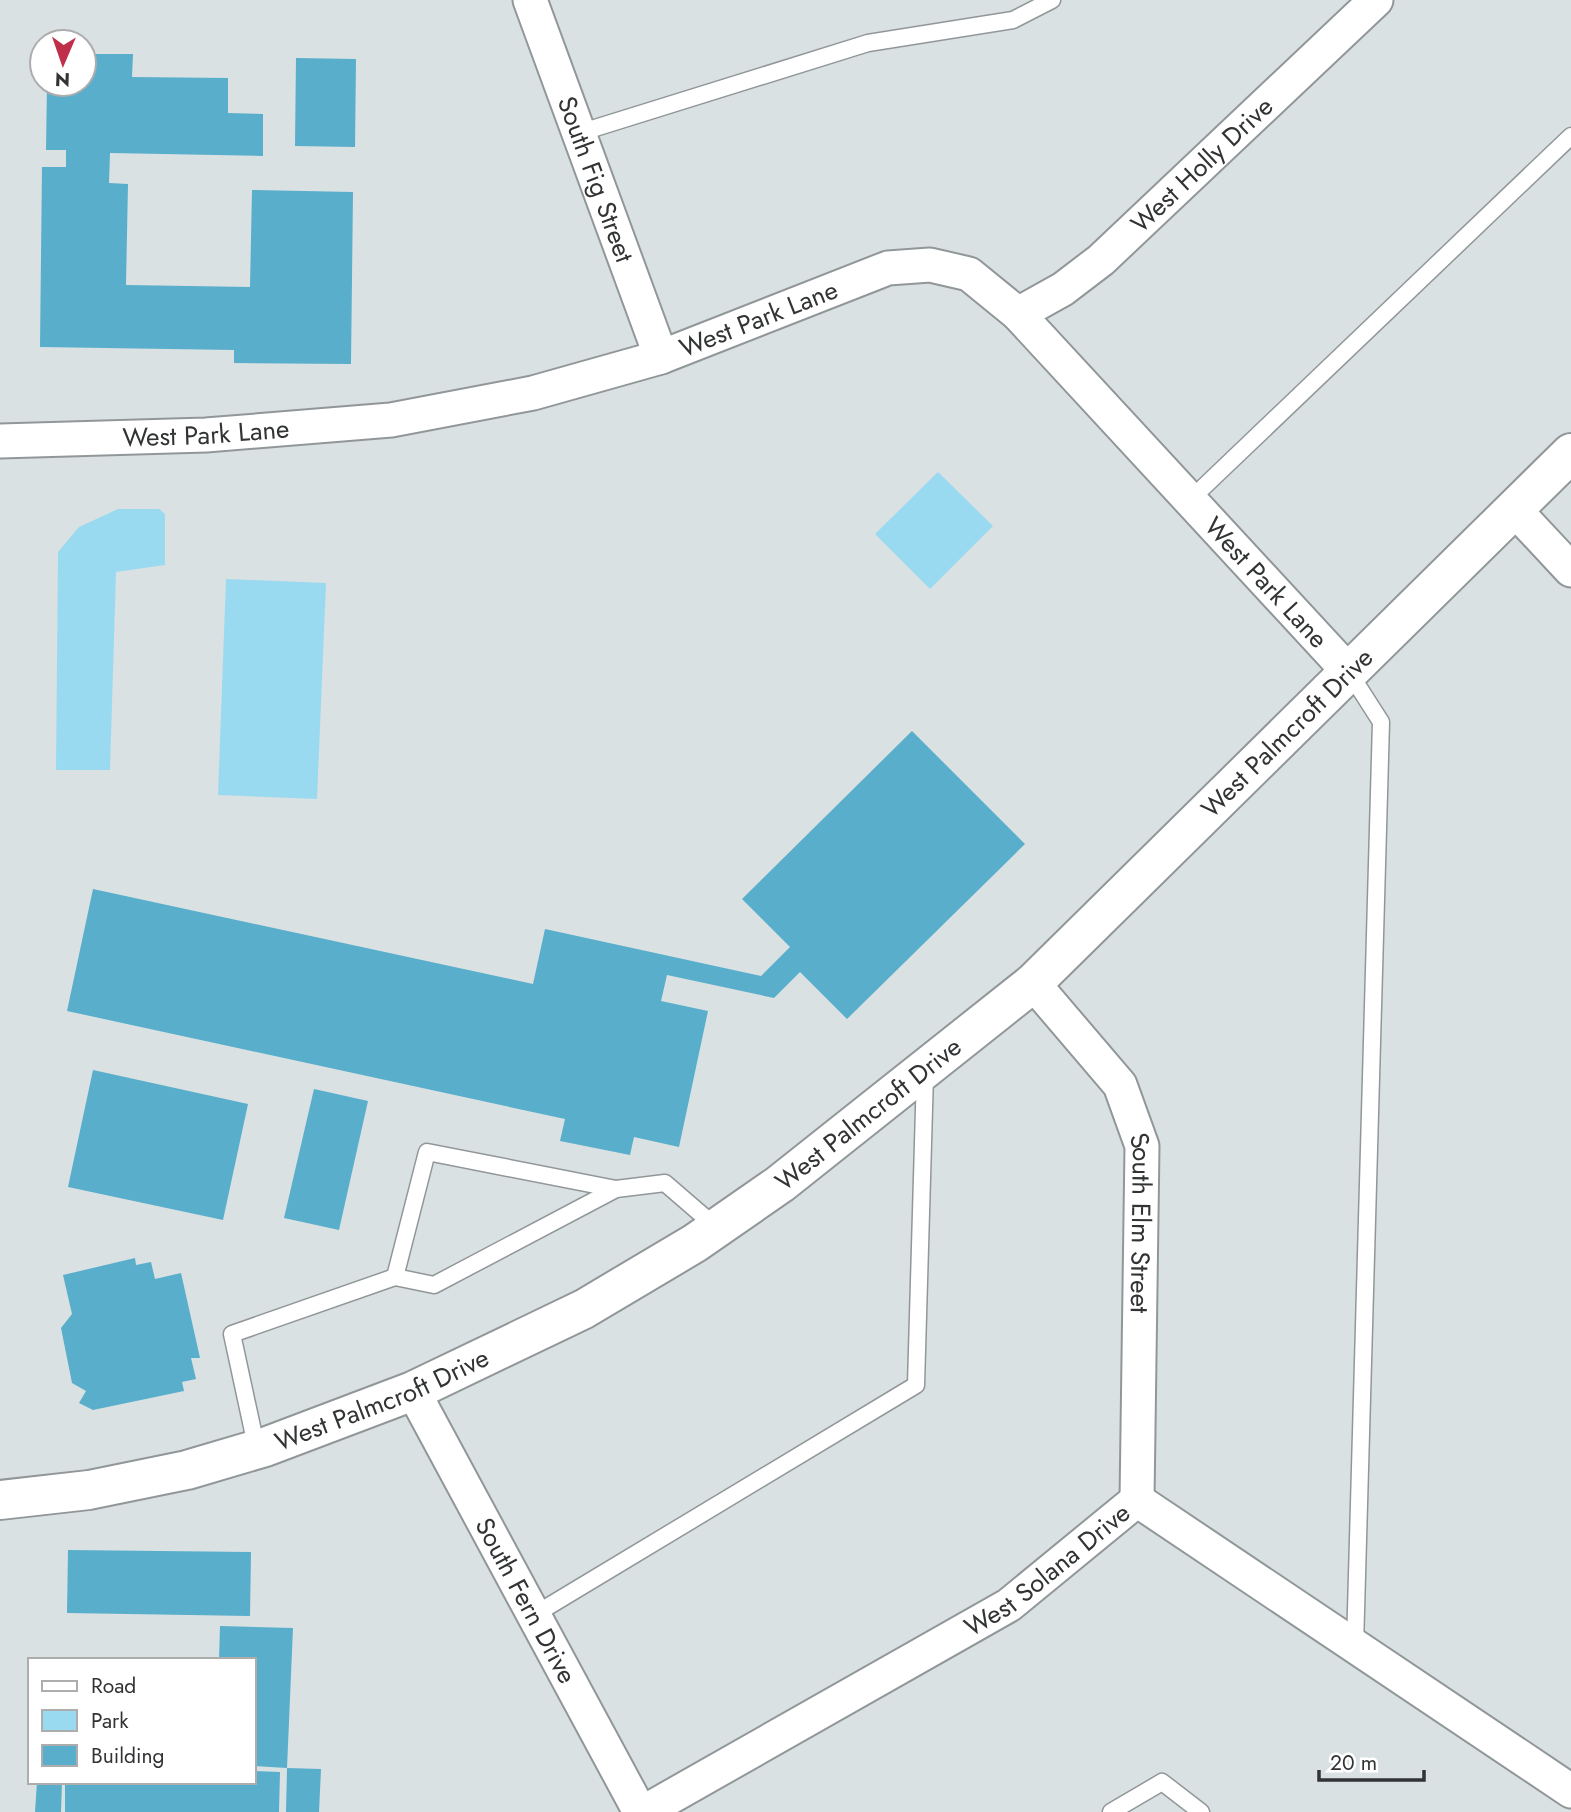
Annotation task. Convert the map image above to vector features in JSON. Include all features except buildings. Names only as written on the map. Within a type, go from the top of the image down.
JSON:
[{"type":"street","name":"South Fig Street","points":[[530,0],[661,356]]},
{"type":"street","name":"West Holly Drive","points":[[1018,314],[1063,289],[1101,260],[1376,0]]},
{"type":"street","name":"West Park Lane","points":[[0,441],[206,435],[391,420],[533,393],[661,356],[888,268],[930,265],[968,274],[1018,314],[1349,672]]},
{"type":"street","name":"West Palmcroft Drive","points":[[0,1500],[89,1490],[187,1470],[257,1450],[413,1391],[584,1309],[695,1243],[780,1184],[1033,983],[1571,453]]},
{"type":"street","points":[[1514,509],[1571,569]]},
{"type":"street","name":"South Elm Street","points":[[1033,983],[1120,1085],[1142,1146],[1137,1500]]},
{"type":"street","name":"South Fern Drive","points":[[413,1391],[642,1812]]},
{"type":"street","name":"West Solana Drive","points":[[642,1812],[1009,1605],[1137,1500],[1571,1791]]},
{"type":"lane","points":[[579,133],[868,43],[1013,20],[1052,0]]},
{"type":"lane","points":[[1191,499],[1571,136]]},
{"type":"lane","points":[[1349,672],[1381,722],[1355,1646]]},
{"type":"lane","points":[[534,1615],[916,1385],[925,1067]]},
{"type":"lane","points":[[395,1277],[427,1153],[616,1189],[665,1183],[716,1227]]},
{"type":"lane","points":[[257,1450],[232,1334],[395,1277],[434,1284],[616,1189]]},
{"type":"lane","points":[[1111,1812],[1162,1782],[1201,1812]]},
{"type":"green space","points":[[938,472],[993,526],[930,589],[875,534]]},
{"type":"green space","points":[[118,509],[159,509],[165,514],[165,565],[116,572],[110,770],[56,770],[58,552],[79,527]]},
{"type":"green space","points":[[226,579],[326,583],[317,799],[218,795]]}]
